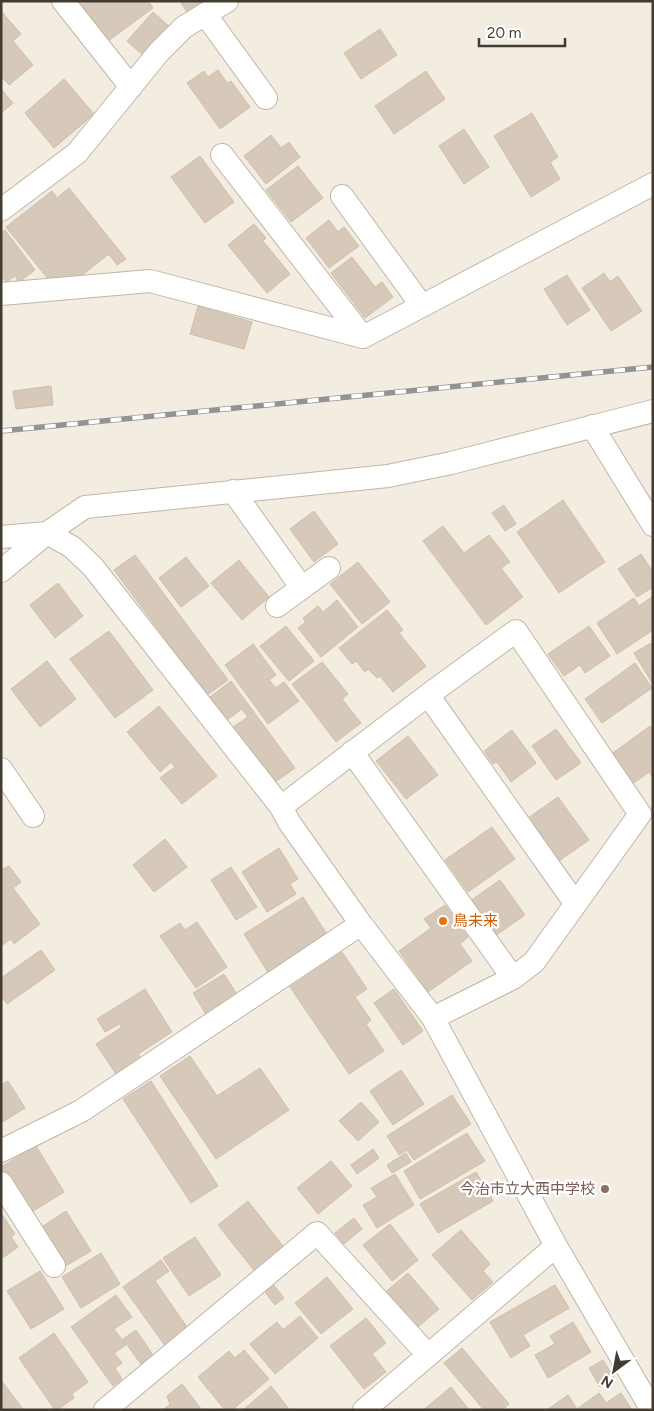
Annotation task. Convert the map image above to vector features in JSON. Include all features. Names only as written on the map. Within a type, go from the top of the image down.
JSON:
[{"type":"street","points":[[63,1],[131,87]]},
{"type":"street","points":[[1,210],[77,153],[159,52],[184,27],[227,1]]},
{"type":"street","points":[[204,14],[266,98]]},
{"type":"street","points":[[222,154],[363,337]]},
{"type":"street","points":[[1,294],[150,282],[363,337],[653,184]]},
{"type":"street","points":[[342,196],[422,306]]},
{"type":"street","points":[[1,571],[47,533],[85,507],[388,476],[451,463],[653,411]]},
{"type":"street","points":[[592,426],[653,525]]},
{"type":"street","points":[[233,491],[302,588]]},
{"type":"street","points":[[1,537],[47,533],[72,547],[93,567],[281,807],[289,822],[361,924],[433,1018],[556,1246],[652,1410]]},
{"type":"street","points":[[277,606],[330,568]]},
{"type":"street","points":[[281,807],[428,695],[516,631],[646,807],[534,962],[513,978],[433,1018]]},
{"type":"street","points":[[428,695],[575,903]]},
{"type":"street","points":[[352,752],[513,978]]},
{"type":"street","points":[[1,769],[33,816]]},
{"type":"street","points":[[1,1151],[80,1111],[361,924]]},
{"type":"street","points":[[1,1183],[54,1266]]},
{"type":"street","points":[[105,1410],[317,1233],[428,1355]]},
{"type":"street","points":[[364,1410],[556,1246]]},
{"type":"building","points":[[79,1],[148,1],[153,8],[108,41]]},
{"type":"building","points":[[180,1],[208,1],[190,17]]},
{"type":"building","points":[[1,11],[21,34],[13,41],[33,65],[9,85],[1,76]]},
{"type":"building","points":[[153,12],[171,28],[145,57],[127,41]]},
{"type":"building","points":[[380,29],[397,55],[361,79],[344,53]]},
{"type":"building","points":[[218,70],[227,83],[231,81],[250,107],[220,129],[187,83],[204,71],[208,77]]},
{"type":"building","points":[[426,71],[445,99],[394,134],[375,106]]},
{"type":"building","points":[[64,79],[94,114],[54,148],[25,113]]},
{"type":"building","points":[[1,89],[13,103],[1,113]]},
{"type":"building","points":[[532,113],[558,157],[550,162],[560,179],[531,197],[494,136]]},
{"type":"building","points":[[464,129],[489,167],[464,184],[439,146]]},
{"type":"building","points":[[271,135],[281,148],[289,142],[300,157],[266,184],[244,156]]},
{"type":"building","points":[[200,156],[234,202],[205,223],[171,177]]},
{"type":"building","points":[[298,166],[323,198],[291,222],[266,190]]},
{"type":"building","points":[[69,188],[126,259],[117,265],[109,254],[81,276],[48,279],[6,227],[52,191],[57,198]]},
{"type":"building","points":[[329,220],[338,232],[344,227],[359,246],[329,268],[306,238]]},
{"type":"building","points":[[254,224],[266,238],[263,241],[290,274],[267,293],[228,245]]},
{"type":"building","points":[[5,230],[35,270],[19,282],[15,276],[6,282],[1,276],[1,233]]},
{"type":"building","points":[[352,257],[375,287],[382,282],[393,297],[365,318],[331,273]]},
{"type":"building","points":[[604,273],[610,282],[618,276],[642,311],[611,331],[582,288]]},
{"type":"building","points":[[567,275],[590,310],[567,325],[544,289]]},
{"type":"building","points":[[198,306],[252,322],[244,349],[190,334]]},
{"type":"building","points":[[51,386],[53,405],[16,409],[13,391]]},
{"type":"building","points":[[563,500],[605,562],[559,593],[517,532]]},
{"type":"building","points":[[504,505],[516,524],[505,531],[492,513]]},
{"type":"building","points":[[314,511],[338,544],[314,562],[290,529]]},
{"type":"building","points":[[443,526],[464,553],[489,535],[510,562],[501,568],[523,597],[486,625],[423,541]]},
{"type":"building","points":[[641,554],[653,572],[653,587],[637,597],[618,569]]},
{"type":"building","points":[[135,555],[228,680],[207,695],[114,570]]},
{"type":"building","points":[[186,557],[209,586],[181,607],[159,578]]},
{"type":"building","points":[[239,560],[269,597],[242,620],[211,583]]},
{"type":"building","points":[[358,562],[390,602],[362,624],[330,584]]},
{"type":"building","points":[[58,583],[83,616],[55,638],[30,605]]},
{"type":"building","points":[[653,596],[653,630],[617,654],[597,623],[634,598],[639,606]]},
{"type":"building","points":[[337,600],[358,627],[321,657],[298,628],[306,622],[303,618],[318,606],[323,612]]},
{"type":"building","points":[[387,610],[403,630],[399,633],[426,666],[393,692],[380,676],[377,678],[368,669],[365,672],[356,661],[352,664],[339,648]]},
{"type":"building","points":[[286,626],[314,661],[289,681],[260,646]]},
{"type":"building","points":[[589,626],[610,656],[585,673],[580,665],[564,676],[548,654]]},
{"type":"building","points":[[109,631],[153,690],[115,718],[70,659]]},
{"type":"building","points":[[651,643],[653,645],[652,683],[634,653]]},
{"type":"building","points":[[253,644],[276,675],[269,680],[276,688],[284,682],[299,701],[268,724],[225,665]]},
{"type":"building","points":[[47,661],[76,699],[40,727],[11,689]]},
{"type":"building","points":[[322,662],[348,694],[342,699],[361,723],[336,742],[292,684]]},
{"type":"building","points":[[635,663],[652,688],[602,723],[585,699]]},
{"type":"building","points":[[231,681],[295,768],[274,783],[233,727],[248,717],[242,709],[227,720],[210,697]]},
{"type":"building","points":[[159,706],[217,776],[182,804],[160,778],[175,767],[171,762],[160,772],[127,732]]},
{"type":"building","points":[[650,726],[653,730],[653,778],[649,772],[631,785],[610,755]]},
{"type":"building","points":[[556,729],[581,763],[556,780],[532,746]]},
{"type":"building","points":[[512,730],[536,763],[511,782],[497,762],[493,764],[484,751]]},
{"type":"building","points":[[408,736],[438,775],[406,799],[376,761]]},
{"type":"building","points":[[558,797],[589,840],[559,861],[528,818]]},
{"type":"building","points":[[492,827],[515,859],[468,892],[445,860]]},
{"type":"building","points":[[165,839],[187,867],[154,892],[133,865]]},
{"type":"building","points":[[279,848],[298,879],[290,884],[296,894],[267,912],[242,872]]},
{"type":"building","points":[[9,866],[21,882],[13,888],[40,924],[14,944],[11,939],[1,946],[1,870]]},
{"type":"building","points":[[231,867],[257,907],[236,920],[211,880]]},
{"type":"building","points":[[500,880],[525,915],[495,936],[470,901]]},
{"type":"building","points":[[303,897],[328,936],[269,974],[244,934]]},
{"type":"building","points":[[445,905],[468,937],[460,944],[472,961],[428,992],[399,951],[431,928],[424,919]]},
{"type":"building","points":[[197,922],[227,967],[196,988],[160,936],[180,923],[185,930]]},
{"type":"building","points":[[41,950],[55,970],[7,1004],[1,996],[1,978]]},
{"type":"building","points":[[342,952],[367,989],[355,997],[371,1020],[366,1024],[384,1051],[349,1074],[290,987]]},
{"type":"building","points":[[224,974],[238,996],[207,1016],[193,993]]},
{"type":"building","points":[[145,989],[172,1032],[138,1054],[141,1058],[116,1074],[96,1044],[122,1027],[119,1024],[105,1032],[97,1019]]},
{"type":"building","points":[[394,989],[423,1031],[403,1045],[374,1003]]},
{"type":"building","points":[[190,1056],[217,1096],[260,1068],[289,1110],[216,1159],[160,1076]]},
{"type":"building","points":[[401,1070],[424,1104],[393,1125],[370,1091]]},
{"type":"building","points":[[8,1081],[25,1108],[1,1123],[1,1085]]},
{"type":"building","points":[[151,1081],[218,1186],[191,1203],[123,1099]]},
{"type":"building","points":[[452,1095],[471,1124],[414,1160],[407,1150],[399,1155],[387,1136]]},
{"type":"building","points":[[361,1102],[379,1122],[358,1141],[339,1121]]},
{"type":"building","points":[[467,1133],[485,1161],[420,1199],[404,1171]]},
{"type":"building","points":[[36,1146],[64,1192],[30,1213],[1,1167]]},
{"type":"building","points":[[373,1149],[379,1158],[357,1174],[351,1165]]},
{"type":"building","points":[[406,1153],[411,1162],[392,1173],[387,1165]]},
{"type":"building","points":[[331,1161],[352,1186],[318,1214],[297,1188]]},
{"type":"building","points":[[476,1172],[493,1201],[438,1233],[420,1204]]},
{"type":"building","points":[[395,1174],[414,1205],[377,1228],[363,1205],[377,1197],[371,1188]]},
{"type":"building","points":[[248,1201],[286,1250],[256,1273],[218,1225]]},
{"type":"building","points":[[66,1211],[91,1251],[64,1267],[40,1228]]},
{"type":"building","points":[[1,1213],[15,1234],[11,1237],[18,1247],[1,1259]]},
{"type":"building","points":[[354,1218],[362,1229],[344,1244],[335,1233]]},
{"type":"building","points":[[390,1224],[418,1260],[392,1281],[363,1245]]},
{"type":"building","points":[[461,1230],[490,1264],[483,1271],[493,1282],[472,1300],[432,1255]]},
{"type":"building","points":[[195,1237],[221,1275],[189,1296],[163,1258]]},
{"type":"building","points":[[101,1253],[120,1284],[81,1308],[62,1277]]},
{"type":"building","points":[[161,1260],[169,1271],[155,1281],[189,1330],[166,1347],[123,1287]]},
{"type":"building","points":[[40,1271],[64,1309],[31,1329],[7,1291]]},
{"type":"building","points":[[408,1273],[439,1309],[413,1331],[382,1295]]},
{"type":"building","points":[[327,1277],[353,1309],[321,1334],[295,1303]]},
{"type":"building","points":[[273,1284],[284,1298],[275,1305],[264,1291]]},
{"type":"building","points":[[555,1285],[569,1308],[523,1335],[530,1346],[511,1358],[490,1322]]},
{"type":"building","points":[[116,1295],[132,1317],[114,1329],[126,1345],[114,1353],[122,1363],[115,1368],[122,1379],[113,1386],[71,1327]]},
{"type":"building","points":[[300,1316],[318,1338],[275,1374],[250,1344],[277,1322],[283,1330]]},
{"type":"building","points":[[366,1318],[386,1343],[372,1354],[386,1372],[364,1389],[330,1346]]},
{"type":"building","points":[[573,1322],[591,1352],[548,1378],[535,1355],[555,1344],[550,1336]]},
{"type":"building","points":[[136,1330],[155,1358],[143,1367],[123,1339]]},
{"type":"building","points":[[54,1333],[88,1382],[72,1394],[74,1398],[57,1410],[55,1410],[19,1358]]},
{"type":"building","points":[[462,1348],[509,1404],[502,1410],[484,1410],[444,1363]]},
{"type":"building","points":[[244,1350],[269,1379],[232,1410],[225,1410],[198,1377],[229,1351],[235,1358]]},
{"type":"building","points":[[603,1360],[614,1378],[600,1387],[589,1368]]},
{"type":"building","points":[[1,1380],[22,1408],[20,1410],[1,1410]]},
{"type":"building","points":[[182,1384],[202,1410],[163,1410],[170,1404],[167,1396]]},
{"type":"building","points":[[271,1386],[288,1410],[243,1410]]},
{"type":"building","points":[[451,1387],[469,1410],[423,1410]]},
{"type":"building","points":[[599,1393],[606,1403],[621,1393],[632,1410],[547,1410],[568,1395],[577,1409]]},
{"type":"railway","points":[[1,431],[653,367]]},
{"type":"place","name":"鳥未来","points":[[443,921]]},
{"type":"place","name":"今治市立大西中学校","points":[[605,1189]]}]
